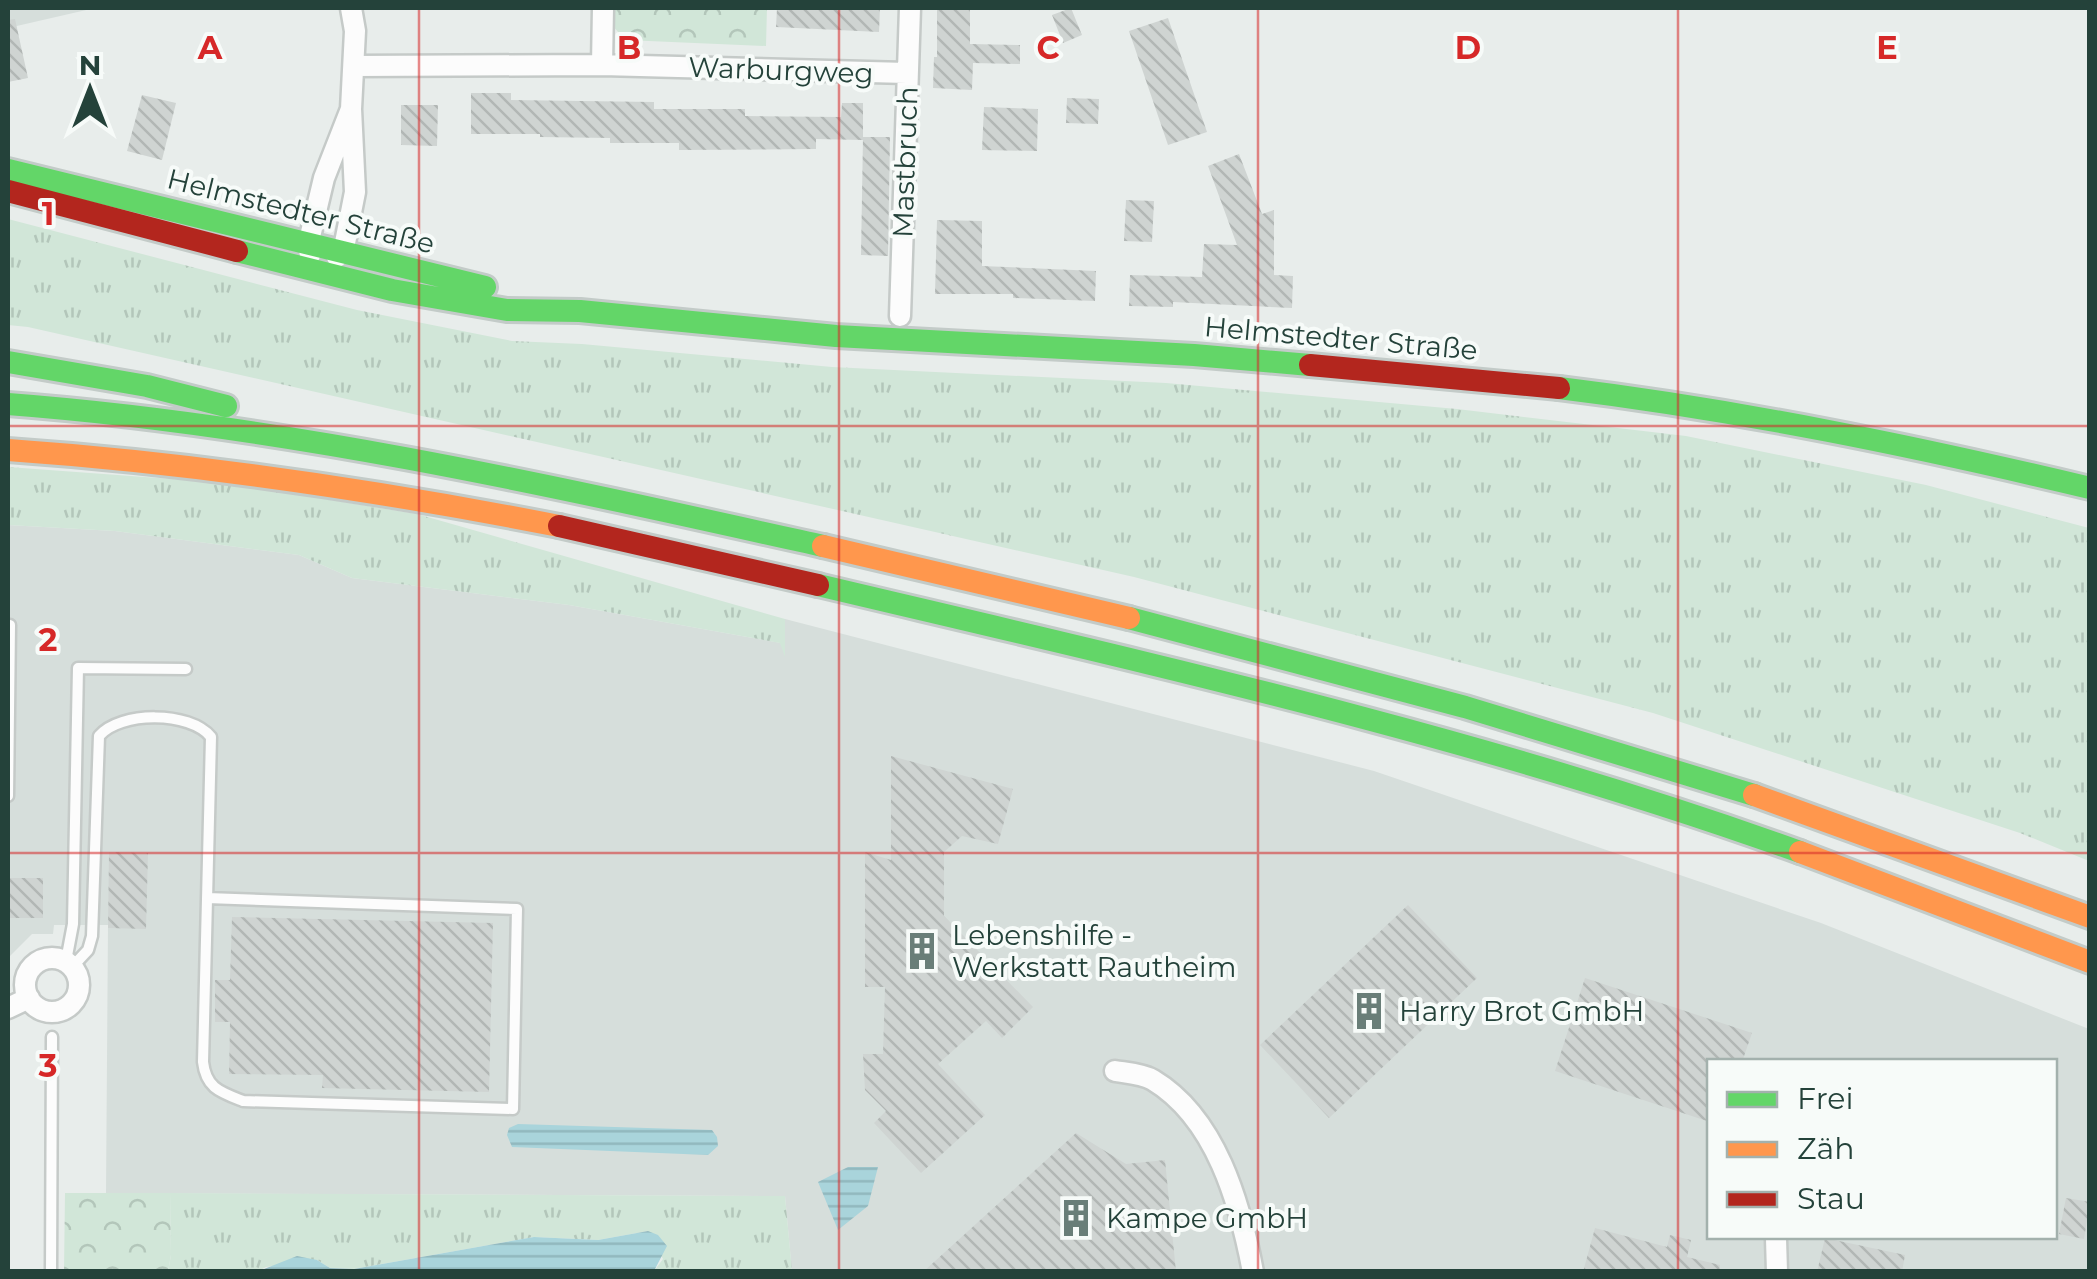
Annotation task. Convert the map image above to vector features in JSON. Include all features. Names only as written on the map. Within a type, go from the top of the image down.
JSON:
[{"type":"main road","name":"Helmstedter Straße","points":[[8,170],[580,310]]},
{"type":"main road","name":"Helmstedter Straße","points":[[8,191],[312,271],[507,310],[580,310],[818,334],[1194,356],[1481,379],[1666,401],[1799,424],[2090,488]]},
{"type":"main road","points":[[8,362],[147,386],[238,409],[322,442]]},
{"type":"main road","points":[[8,404],[102,409],[322,442],[495,474],[844,551],[1308,665],[1510,720],[1707,780],[1900,846],[2090,918]]},
{"type":"main road","points":[[8,450],[91,454],[232,469],[367,490],[683,552],[1092,650],[1499,758],[1696,817],[1887,884],[2090,962]]},
{"type":"street","points":[[350,109],[324,178],[308,245],[312,271],[343,254],[355,192],[350,109],[355,30],[352,8]]},
{"type":"street","points":[[602,65],[603,8]]},
{"type":"street","name":"Mastbruch","points":[[900,316],[910,8]]},
{"type":"street","name":"Warburgweg","points":[[354,66],[602,65],[907,74]]},
{"type":"street","points":[[49,957],[70,964],[78,974],[79,992],[68,1007],[51,1012],[34,1006],[25,981],[33,965],[49,957]]},
{"type":"street","points":[[8,1008],[28,998]]},
{"type":"street","points":[[1115,1071],[1151,1078],[1186,1108],[1210,1136],[1248,1247],[1252,1272]]},
{"type":"street","points":[[1776,1239],[1777,1272]]},
{"type":"lane","points":[[8,796],[10,625]]},
{"type":"lane","points":[[70,964],[78,668],[186,669]]},
{"type":"lane","points":[[70,964],[88,950],[92,936],[96,746],[106,727],[122,719],[189,720],[202,726],[211,737],[207,898],[203,1062],[210,1086],[243,1101],[512,1109],[517,909],[207,898]]},
{"type":"lane","points":[[51,1272],[52,1037]]},
{"type":"shaded area","points":[[8,8],[95,8],[8,28]]},
{"type":"shaded area","points":[[8,525],[115,531],[299,555],[352,578],[569,605],[781,643],[785,652],[785,619],[1374,771],[1821,923],[2089,1029],[2089,1271],[792,1272],[785,1196],[106,1193],[108,925],[54,925],[53,934],[32,934],[8,958]]},
{"type":"green space","points":[[611,8],[767,8],[766,46],[625,40],[612,25]]},
{"type":"green space","points":[[8,219],[357,310],[512,341],[832,367],[1166,383],[1457,409],[1686,436],[1926,485],[2089,528],[2089,861],[2020,833],[1653,713],[1134,577],[8,325]]},
{"type":"green space","points":[[8,467],[227,483],[417,514],[785,619],[785,657],[780,643],[569,605],[352,578],[299,555],[115,531],[8,525]]},
{"type":"green space","points":[[65,1193],[170,1193],[168,1271],[64,1271]]},
{"type":"green space","points":[[170,1193],[785,1196],[792,1271],[654,1271],[663,1259],[648,1231],[598,1240],[534,1237],[354,1269],[330,1268],[317,1260],[259,1271],[168,1272]]},
{"type":"water","points":[[518,1124],[712,1130],[718,1146],[708,1155],[512,1147],[507,1135],[509,1128]]},
{"type":"water","points":[[848,1167],[878,1167],[868,1206],[838,1230],[818,1182]]},
{"type":"water","points":[[648,1231],[658,1235],[667,1246],[654,1271],[259,1271],[297,1256],[317,1260],[330,1268],[354,1269],[534,1237],[598,1240]]},
{"type":"building","points":[[777,8],[880,8],[879,32],[776,27]]},
{"type":"building","points":[[937,8],[970,8],[970,44],[1020,45],[1020,64],[973,63],[972,90],[933,88]]},
{"type":"building","points":[[1071,8],[1082,35],[1063,43],[1052,15]]},
{"type":"building","points":[[1168,18],[1207,132],[1168,145],[1129,31]]},
{"type":"building","points":[[15,19],[28,78],[8,82],[8,20]]},
{"type":"building","points":[[471,93],[511,93],[511,100],[654,102],[654,109],[745,109],[745,116],[841,117],[842,103],[863,103],[863,140],[816,139],[816,149],[679,150],[679,143],[471,134]]},
{"type":"building","points":[[142,95],[176,103],[162,160],[127,151]]},
{"type":"building","points":[[1067,98],[1099,99],[1098,124],[1066,123]]},
{"type":"building","points":[[401,105],[438,105],[437,146],[401,145]]},
{"type":"building","points":[[984,107],[1038,109],[1037,151],[982,150]]},
{"type":"building","points":[[863,137],[890,137],[888,256],[861,255]]},
{"type":"building","points":[[1239,154],[1262,214],[1274,210],[1274,275],[1293,276],[1292,308],[1173,302],[1173,307],[1129,306],[1130,275],[1202,277],[1204,244],[1237,245],[1208,166]]},
{"type":"building","points":[[1126,200],[1154,201],[1152,242],[1124,241]]},
{"type":"building","points":[[937,220],[982,221],[982,266],[1096,271],[1095,301],[1013,298],[1013,294],[935,294]]},
{"type":"building","name":"Lebenshilfe - Werkstatt Rautheim","points":[[891,756],[1013,789],[998,844],[962,836],[944,852],[944,916],[1033,1007],[1002,1038],[986,1021],[938,1064],[985,1115],[921,1173],[874,1123],[886,1111],[865,1090],[863,1054],[883,1054],[885,987],[865,987],[865,852],[891,860]]},
{"type":"building","points":[[109,852],[148,853],[146,929],[108,928]]},
{"type":"building","points":[[8,878],[43,878],[43,918],[8,918]]},
{"type":"building","name":"Harry Brot GmbH","points":[[1408,905],[1477,978],[1329,1118],[1260,1045]]},
{"type":"building","points":[[232,917],[493,923],[489,1092],[322,1088],[323,1075],[229,1074],[230,1022],[215,1022],[215,980],[230,980]]},
{"type":"building","points":[[1585,978],[1752,1033],[1743,1059],[1707,1059],[1707,1121],[1555,1071]]},
{"type":"building","name":"Kampe GmbH","points":[[1076,1133],[1126,1164],[1165,1160],[1176,1272],[923,1272]]},
{"type":"building","points":[[2066,1198],[2090,1202],[2084,1239],[2059,1234]]},
{"type":"building","points":[[1595,1228],[1667,1247],[1670,1235],[1691,1240],[1687,1257],[1720,1265],[1719,1272],[1583,1272]]},
{"type":"building","points":[[1825,1239],[1905,1255],[1902,1272],[1817,1272]]},
{"type":"traffic: fast","points":[[8,170],[485,287]]},
{"type":"traffic: fast","points":[[237,251],[392,290],[507,310],[580,311],[836,336],[1310,365]]},
{"type":"traffic: fast","points":[[8,362],[147,386],[226,406]]},
{"type":"traffic: fast","points":[[1559,388],[1826,431],[2090,488]]},
{"type":"traffic: fast","points":[[8,404],[316,442],[519,480],[823,546]]},
{"type":"traffic: fast","points":[[818,585],[1189,673],[1436,738],[1680,811],[1800,852]]},
{"type":"traffic: fast","points":[[1129,618],[1465,707],[1754,795]]},
{"type":"traffic: slow","points":[[8,450],[285,479],[559,526]]},
{"type":"traffic: slow","points":[[823,546],[1129,618]]},
{"type":"traffic: slow","points":[[1754,795],[2090,917]]},
{"type":"traffic: slow","points":[[1800,852],[2090,962]]},
{"type":"traffic: jam","points":[[8,191],[237,251]]},
{"type":"traffic: jam","points":[[1310,365],[1559,388]]},
{"type":"traffic: jam","points":[[559,526],[818,585]]},
{"type":"place","name":"Lebenshilfe - Werkstatt Rautheim","points":[[922,951]]},
{"type":"place","name":"Harry Brot GmbH","points":[[1369,1011]]},
{"type":"place","name":"Kampe GmbH","points":[[1076,1218]]}]
